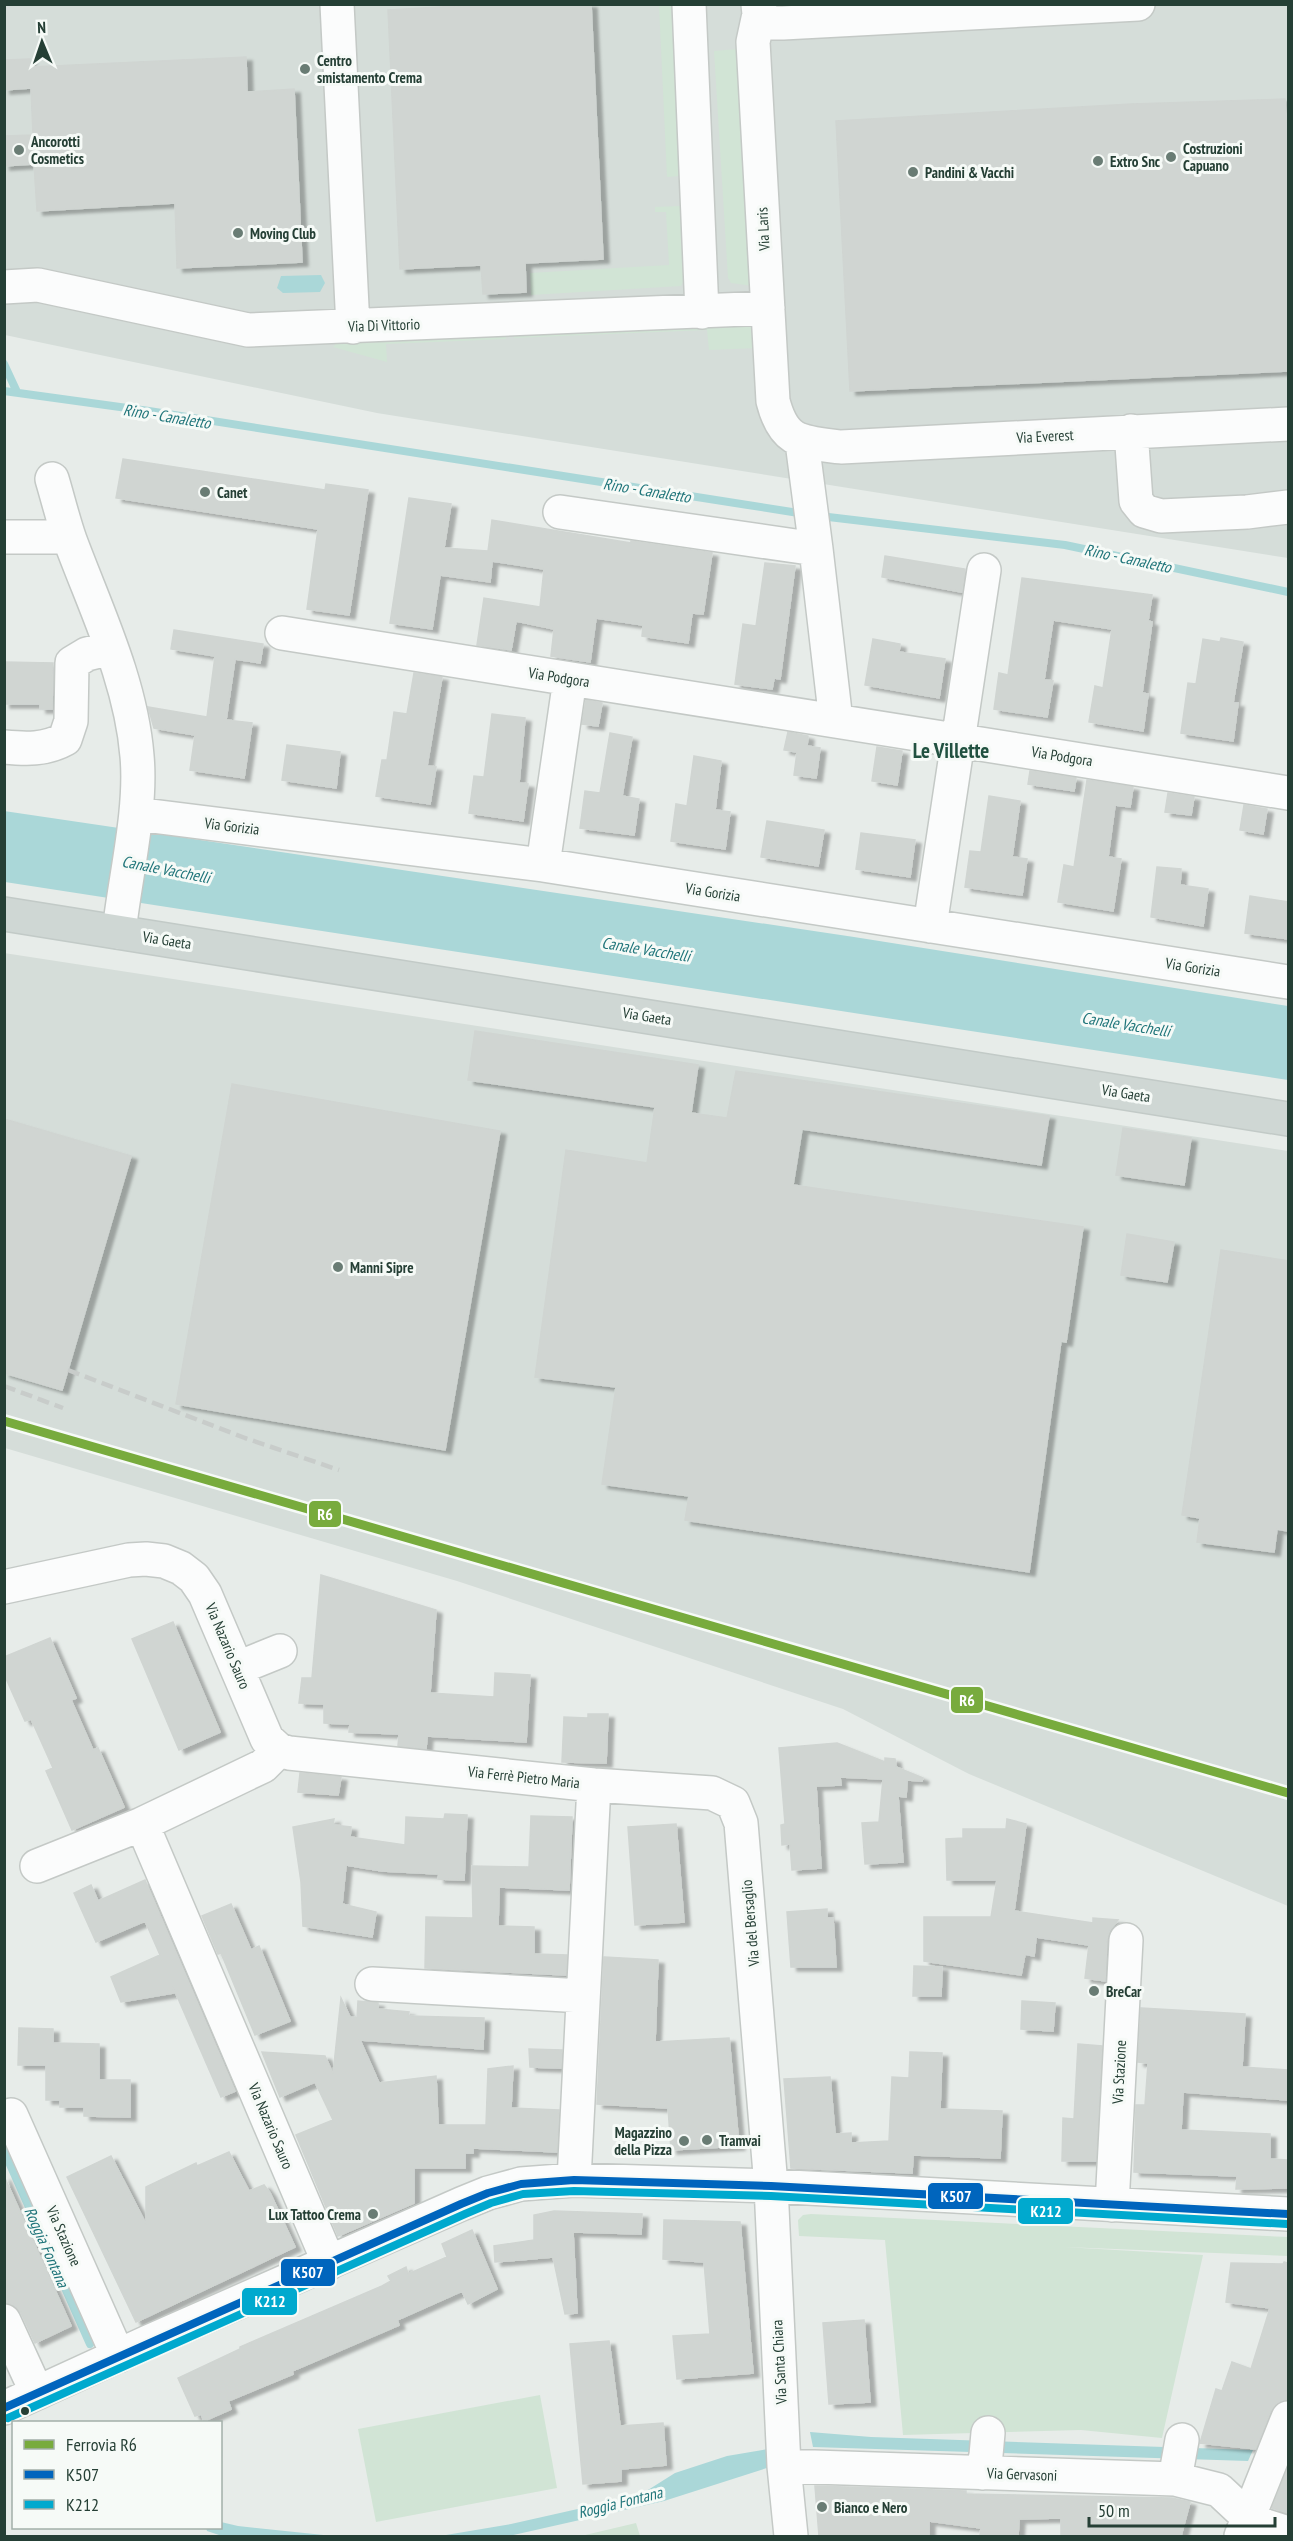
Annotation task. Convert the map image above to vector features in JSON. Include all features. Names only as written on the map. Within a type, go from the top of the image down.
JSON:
[{"type":"main road","name":"Via Gaeta","points":[[4,914],[1288,1119]]},
{"type":"street","points":[[337,4],[353,327]]},
{"type":"street","points":[[689,4],[702,312]]},
{"type":"street","points":[[759,9],[771,23],[783,23],[1138,4]]},
{"type":"street","name":"Via Laris","points":[[759,9],[753,42],[773,401],[778,421],[789,434],[802,442]]},
{"type":"street","name":"Via Di Vittorio","points":[[4,286],[38,285],[248,330],[768,308]]},
{"type":"street","name":"Via Everest","points":[[802,442],[841,447],[1288,424]]},
{"type":"street","points":[[1131,432],[1136,501],[1144,511],[1161,516],[1247,512],[1288,507]]},
{"type":"street","points":[[802,442],[836,721]]},
{"type":"street","points":[[52,479],[69,537],[111,648],[132,716],[138,759],[134,822],[119,932]]},
{"type":"street","points":[[560,512],[816,549]]},
{"type":"street","points":[[1247,512],[1288,518]]},
{"type":"street","points":[[4,537],[69,537]]},
{"type":"street","points":[[930,926],[984,570]]},
{"type":"street","name":"Via Podgora","points":[[282,633],[1288,793]]},
{"type":"street","points":[[4,747],[29,749],[53,746],[65,739],[71,721],[72,663],[87,654],[111,648]]},
{"type":"street","points":[[543,865],[570,679]]},
{"type":"street","name":"Via Gorizia","points":[[134,822],[543,865],[1288,982]]},
{"type":"street","name":"Via Nazario Sauro","points":[[4,1587],[129,1560],[164,1561],[181,1568],[194,1578],[206,1593],[267,1739],[279,1750]]},
{"type":"street","points":[[238,1668],[280,1651]]},
{"type":"street","points":[[49,1861],[142,1824],[263,1766],[279,1750]]},
{"type":"street","name":"Via Ferrè Pietro Maria","points":[[279,1750],[299,1755],[594,1785],[574,2180]]},
{"type":"street","name":"Via del Bersaglio","points":[[594,1785],[712,1793],[733,1803],[741,1823],[771,2186]]},
{"type":"street","name":"Via Nazario Sauro","points":[[142,1824],[329,2263]]},
{"type":"street","name":"Via Stazione","points":[[1112,2205],[1126,1940]]},
{"type":"street","points":[[372,1984],[584,1996]]},
{"type":"street","name":"Via Stazione","points":[[11,2115],[118,2356]]},
{"type":"street","points":[[4,2408],[488,2193],[521,2184],[574,2180],[771,2186],[1288,2214]]},
{"type":"street","name":"Via Santa Chiara","points":[[771,2186],[784,2466],[791,2536]]},
{"type":"street","points":[[4,2321],[38,2393]]},
{"type":"street","points":[[1245,2527],[1288,2418]]},
{"type":"street","points":[[982,2473],[987,2456],[988,2433]]},
{"type":"street","points":[[1175,2479],[1182,2440]]},
{"type":"street","name":"Via Gervasoni","points":[[784,2466],[1175,2479],[1219,2490],[1245,2527],[1263,2525],[1288,2534]]},
{"type":"shaded area","points":[[4,5],[1288,5],[1288,558],[377,413],[5,335]]},
{"type":"shaded area","points":[[4,953],[1288,1151],[1288,1906],[969,1774],[843,1709],[457,1581],[5,1448]]},
{"type":"green space","points":[[659,5],[671,5],[680,176],[667,177]]},
{"type":"green space","points":[[738,49],[752,286],[731,283],[728,278],[714,51]]},
{"type":"green space","points":[[680,206],[685,279],[681,286],[531,295],[530,273],[669,265],[666,212],[655,212],[655,207]]},
{"type":"green space","points":[[756,322],[757,348],[709,350],[707,330],[514,338],[513,332]]},
{"type":"green space","points":[[506,332],[506,339],[386,344],[387,362],[333,347],[340,339]]},
{"type":"green space","points":[[803,2215],[1288,2237],[1288,2256],[1064,2247],[1203,2255],[1162,2438],[1081,2430],[903,2435],[885,2240],[799,2236],[798,2220]]},
{"type":"green space","points":[[540,2395],[557,2488],[376,2522],[358,2429]]},
{"type":"green space","points":[[636,2523],[640,2536],[581,2536]]},
{"type":"water","points":[[321,275],[325,283],[320,292],[283,293],[277,288],[281,276]]},
{"type":"water","name":"Canale Vacchelli","points":[[4,811],[854,937],[1288,1006],[1288,1080],[5,882]]},
{"type":"water","points":[[810,2432],[871,2437],[1253,2450],[1248,2461],[813,2447]]},
{"type":"water","points":[[768,2449],[770,2467],[664,2501],[509,2536],[440,2536],[511,2524],[640,2495],[675,2473],[727,2456]]},
{"type":"water","points":[[222,2522],[333,2536],[222,2536],[206,2529],[222,2529]]},
{"type":"building","points":[[494,4],[591,4],[603,259],[525,263],[526,292],[483,294],[481,265],[400,269],[388,10]]},
{"type":"building","points":[[246,57],[247,92],[294,89],[302,262],[177,268],[175,203],[37,211],[34,164],[4,166],[4,136],[33,135],[31,88],[4,90],[4,60],[30,59],[30,67]]},
{"type":"building","points":[[1285,99],[1288,135],[1288,371],[850,391],[836,121],[1131,104]]},
{"type":"building","points":[[123,459],[325,490],[326,484],[368,490],[349,615],[307,609],[318,529],[116,498]]},
{"type":"building","points":[[409,498],[451,504],[444,548],[488,551],[492,520],[631,543],[631,541],[712,553],[703,614],[692,613],[688,643],[642,636],[643,625],[596,618],[590,662],[551,656],[554,629],[516,621],[511,650],[477,645],[484,598],[540,607],[544,569],[492,561],[490,582],[440,575],[432,629],[390,623]]},
{"type":"building","points":[[885,556],[965,569],[962,592],[882,577]]},
{"type":"building","points":[[765,563],[795,566],[780,679],[774,678],[772,689],[735,684],[743,624],[756,626]]},
{"type":"building","points":[[1022,578],[1152,595],[1148,621],[1152,622],[1142,693],[1148,694],[1143,731],[1089,722],[1095,686],[1103,688],[1112,629],[1053,620],[1044,680],[1053,681],[1047,717],[994,709],[999,673],[1008,675]]},
{"type":"building","points":[[174,630],[263,644],[260,663],[235,659],[226,720],[252,723],[244,778],[190,770],[195,735],[154,728],[148,707],[207,717],[215,656],[171,649]]},
{"type":"building","points":[[1221,638],[1243,642],[1233,703],[1238,703],[1233,741],[1181,733],[1188,683],[1196,684],[1203,639],[1220,642]]},
{"type":"building","points":[[873,639],[900,644],[899,652],[945,659],[939,698],[865,685]]},
{"type":"building","points":[[4,662],[53,663],[52,709],[40,709],[40,704],[4,704]]},
{"type":"building","points":[[414,673],[442,677],[427,766],[436,767],[430,804],[376,796],[382,760],[387,760],[394,712],[407,714]]},
{"type":"building","points":[[586,700],[602,703],[598,726],[582,724]]},
{"type":"building","points":[[492,714],[525,718],[519,783],[528,784],[523,821],[469,813],[474,776],[484,777]]},
{"type":"building","points":[[788,732],[808,736],[807,746],[820,748],[816,778],[794,775],[797,752],[784,750]]},
{"type":"building","points":[[610,733],[632,737],[622,796],[639,799],[634,835],[580,828],[585,791],[600,793]]},
{"type":"building","points":[[287,745],[340,752],[336,788],[282,780]]},
{"type":"building","points":[[877,747],[902,751],[897,785],[872,781]]},
{"type":"building","points":[[694,756],[721,761],[715,810],[730,812],[725,849],[671,841],[676,804],[687,806]]},
{"type":"building","points":[[1030,771],[1076,778],[1074,791],[1028,784]]},
{"type":"building","points":[[1087,780],[1133,787],[1130,807],[1115,805],[1108,857],[1121,859],[1113,911],[1058,902],[1064,865],[1074,867]]},
{"type":"building","points":[[1168,793],[1194,797],[1191,815],[1165,812]]},
{"type":"building","points":[[989,796],[1020,801],[1012,857],[1027,859],[1022,895],[965,887],[970,851],[981,852]]},
{"type":"building","points":[[1244,805],[1267,809],[1263,834],[1240,830]]},
{"type":"building","points":[[767,821],[824,830],[818,866],[761,857]]},
{"type":"building","points":[[861,833],[915,840],[910,877],[856,869]]},
{"type":"building","points":[[1157,867],[1181,869],[1180,885],[1208,889],[1203,926],[1151,917]]},
{"type":"building","points":[[1250,896],[1288,902],[1288,939],[1245,933]]},
{"type":"building","points":[[475,1031],[698,1065],[691,1113],[727,1118],[736,1071],[1049,1116],[1041,1165],[802,1129],[793,1185],[1083,1227],[1066,1342],[1061,1341],[1029,1572],[685,1520],[689,1496],[602,1484],[616,1387],[535,1377],[566,1150],[647,1163],[655,1107],[468,1080]]},
{"type":"building","name":"Manni Sipre","points":[[232,1084],[500,1131],[445,1450],[176,1404]]},
{"type":"building","points":[[4,1119],[131,1156],[62,1390],[4,1373]]},
{"type":"building","points":[[1123,1128],[1191,1138],[1184,1185],[1116,1175]]},
{"type":"building","points":[[1127,1234],[1174,1242],[1167,1282],[1121,1275]]},
{"type":"building","points":[[1221,1250],[1288,1261],[1288,1531],[1277,1529],[1274,1552],[1197,1542],[1200,1518],[1182,1515]]},
{"type":"building","points":[[321,1575],[436,1610],[430,1693],[494,1697],[495,1673],[530,1675],[526,1742],[427,1736],[426,1749],[398,1746],[399,1734],[349,1732],[350,1724],[324,1723],[324,1704],[299,1703],[302,1678],[312,1678]]},
{"type":"building","points":[[173,1622],[220,1732],[179,1750],[132,1639]]},
{"type":"building","points":[[50,1638],[76,1698],[71,1700],[93,1750],[98,1748],[124,1807],[72,1830],[46,1771],[53,1768],[31,1719],[25,1721],[4,1674],[4,1657]]},
{"type":"building","points":[[588,1714],[608,1714],[606,1763],[562,1762],[564,1717],[588,1718]]},
{"type":"building","points":[[837,1743],[885,1762],[885,1758],[895,1759],[896,1767],[923,1778],[922,1781],[907,1780],[906,1797],[898,1796],[903,1862],[865,1864],[862,1823],[879,1822],[883,1779],[840,1777],[841,1785],[816,1786],[821,1868],[792,1870],[790,1844],[782,1845],[781,1825],[785,1824],[779,1748]]},
{"type":"building","points":[[300,1773],[341,1777],[338,1795],[298,1792]]},
{"type":"building","points":[[445,1814],[467,1815],[464,1880],[438,1879],[439,1874],[382,1871],[346,1865],[342,1904],[376,1912],[372,1937],[303,1926],[301,1882],[293,1827],[334,1819],[333,1825],[351,1827],[350,1837],[405,1845],[406,1817],[444,1819]]},
{"type":"building","points":[[531,1816],[572,1817],[569,1890],[499,1887],[498,1926],[534,1927],[534,1954],[567,1955],[566,1975],[425,1968],[426,1917],[473,1918],[472,1866],[529,1867]]},
{"type":"building","points":[[1007,1819],[1026,1824],[1014,1911],[1093,1923],[1093,1918],[1118,1920],[1110,1930],[1107,1939],[1105,1981],[1085,1978],[1089,1945],[1036,1937],[1034,1956],[1025,1954],[1021,1975],[924,1961],[924,1917],[991,1917],[997,1880],[947,1880],[946,1839],[963,1838],[963,1829],[1006,1829]]},
{"type":"building","points":[[676,1824],[684,1922],[635,1925],[628,1827]]},
{"type":"building","points":[[145,1880],[235,2091],[221,2097],[173,1987],[174,1993],[121,2002],[111,1977],[160,1955],[145,1921],[96,1942],[74,1893],[91,1885],[98,1901]]},
{"type":"building","points":[[231,1904],[251,1950],[259,1946],[290,2021],[255,2035],[221,1953],[218,1954],[202,1916]]},
{"type":"building","points":[[827,1909],[827,1918],[833,1918],[836,1967],[791,1967],[787,1912]]},
{"type":"building","points":[[604,1957],[658,1960],[655,2042],[729,2038],[739,2146],[671,2150],[668,2108],[597,2104]]},
{"type":"building","points":[[914,1966],[942,1967],[941,1996],[913,1996]]},
{"type":"building","points":[[341,1998],[350,2017],[357,2018],[358,2001],[378,2003],[378,2009],[409,2012],[408,2016],[484,2018],[483,2049],[360,2040],[379,2083],[436,2076],[438,2125],[486,2125],[488,2069],[513,2066],[511,2108],[559,2110],[557,2152],[473,2148],[473,2153],[465,2153],[465,2168],[414,2168],[414,2203],[338,2236],[296,2135],[333,2120],[315,2082],[280,2097],[262,2052],[325,2056],[333,2074]]},
{"type":"building","points":[[1022,2001],[1055,2003],[1053,2031],[1021,2029]]},
{"type":"building","points":[[1141,2008],[1245,2014],[1242,2067],[1288,2070],[1288,2100],[1183,2092],[1181,2130],[1270,2134],[1270,2159],[1288,2160],[1288,2188],[1236,2189],[1237,2176],[1134,2172],[1136,2105],[1145,2105],[1148,2063],[1138,2062]]},
{"type":"building","points":[[19,2028],[53,2029],[53,2043],[99,2044],[99,2080],[130,2080],[130,2117],[84,2116],[84,2107],[60,2107],[60,2100],[46,2100],[46,2065],[18,2065]]},
{"type":"building","points":[[1078,2044],[1102,2046],[1096,2161],[1062,2161],[1063,2118],[1074,2119]]},
{"type":"building","points":[[529,2049],[562,2050],[561,2068],[530,2067]]},
{"type":"building","points":[[910,2052],[942,2053],[940,2109],[1002,2111],[1000,2158],[913,2155],[912,2173],[791,2168],[784,2079],[830,2077],[835,2134],[851,2133],[851,2143],[889,2141],[892,2077],[909,2078]]},
{"type":"building","points":[[229,2152],[249,2191],[264,2185],[270,2193],[295,2247],[136,2322],[67,2177],[111,2156],[146,2224],[146,2187],[196,2163],[197,2166]]},
{"type":"building","points":[[4,2176],[71,2326],[35,2343],[21,2313],[14,2305],[4,2302]]},
{"type":"building","points":[[554,2211],[642,2214],[641,2234],[573,2232],[577,2313],[565,2314],[553,2257],[495,2262],[494,2246],[534,2240],[534,2215]]},
{"type":"building","points":[[664,2220],[740,2222],[753,2373],[677,2379],[673,2336],[710,2334],[704,2262],[663,2259]]},
{"type":"building","points":[[472,2230],[497,2289],[468,2304],[462,2291],[397,2320],[399,2325],[228,2401],[231,2409],[204,2421],[201,2414],[195,2416],[178,2378],[240,2347],[382,2286],[391,2281],[388,2276],[406,2267],[408,2274],[447,2257],[442,2244]]},
{"type":"building","points":[[1231,2263],[1283,2264],[1288,2263],[1288,2400],[1277,2403],[1271,2411],[1256,2449],[1200,2443],[1216,2389],[1222,2391],[1232,2362],[1251,2369],[1270,2308],[1226,2302]]},
{"type":"building","points":[[864,2320],[870,2402],[829,2404],[823,2323]]},
{"type":"building","points":[[609,2341],[620,2426],[663,2423],[666,2465],[621,2469],[621,2481],[583,2484],[570,2344]]},
{"type":"building","points":[[1288,2467],[1288,2513],[1272,2508]]},
{"type":"building","points":[[815,2486],[966,2491],[966,2494],[1172,2498],[1190,2502],[1181,2536],[1061,2536],[1061,2518],[1019,2519],[1018,2536],[980,2536],[981,2528],[929,2521],[929,2536],[819,2536]]},
{"type":"waterway","points":[[4,364],[17,392]]},
{"type":"waterway","name":"Rino - Canaletto","points":[[4,391],[149,411],[805,514]]},
{"type":"waterway","name":"Rino - Canaletto","points":[[820,516],[1065,545],[1288,592]]},
{"type":"waterway","name":"Roggia Fontana","points":[[4,2151],[90,2344]]},
{"type":"railway","points":[[68,1370],[245,1438],[339,1470]]},
{"type":"railway","points":[[4,1386],[63,1408]]},
{"type":"rail line","name":"R6","points":[[4,1421],[1288,1793]]},
{"type":"transit line","name":"K507","points":[[4,2408],[461,2204],[488,2193],[521,2184],[574,2180],[771,2186],[1288,2214]]},
{"type":"transit line","name":"K212","points":[[8,2418],[465,2214],[491,2203],[523,2194],[574,2191],[771,2196],[1287,2224]]},
{"type":"place","name":"Centro smistamento Crema","points":[[305,69]]},
{"type":"place","name":"Ancorotti Cosmetics","points":[[19,150]]},
{"type":"place","name":"Costruzioni Capuano","points":[[1171,157]]},
{"type":"place","name":"Extro Snc","points":[[1098,161]]},
{"type":"place","name":"Pandini & Vacchi","points":[[913,172]]},
{"type":"place","name":"Moving Club","points":[[238,233]]},
{"type":"place","name":"Canet","points":[[205,492]]},
{"type":"place","name":"Manni Sipre","points":[[338,1267]]},
{"type":"place","name":"BreCar","points":[[1094,1991]]},
{"type":"place","name":"Tramvai","points":[[707,2140]]},
{"type":"place","name":"Magazzino della Pizza","points":[[684,2141]]},
{"type":"place","name":"Lux Tattoo Crema","points":[[373,2214]]},
{"type":"place","name":"Bianco e Nero","points":[[822,2507]]},
{"type":"district","name":"Le Villette","points":[[951,750]]}]
